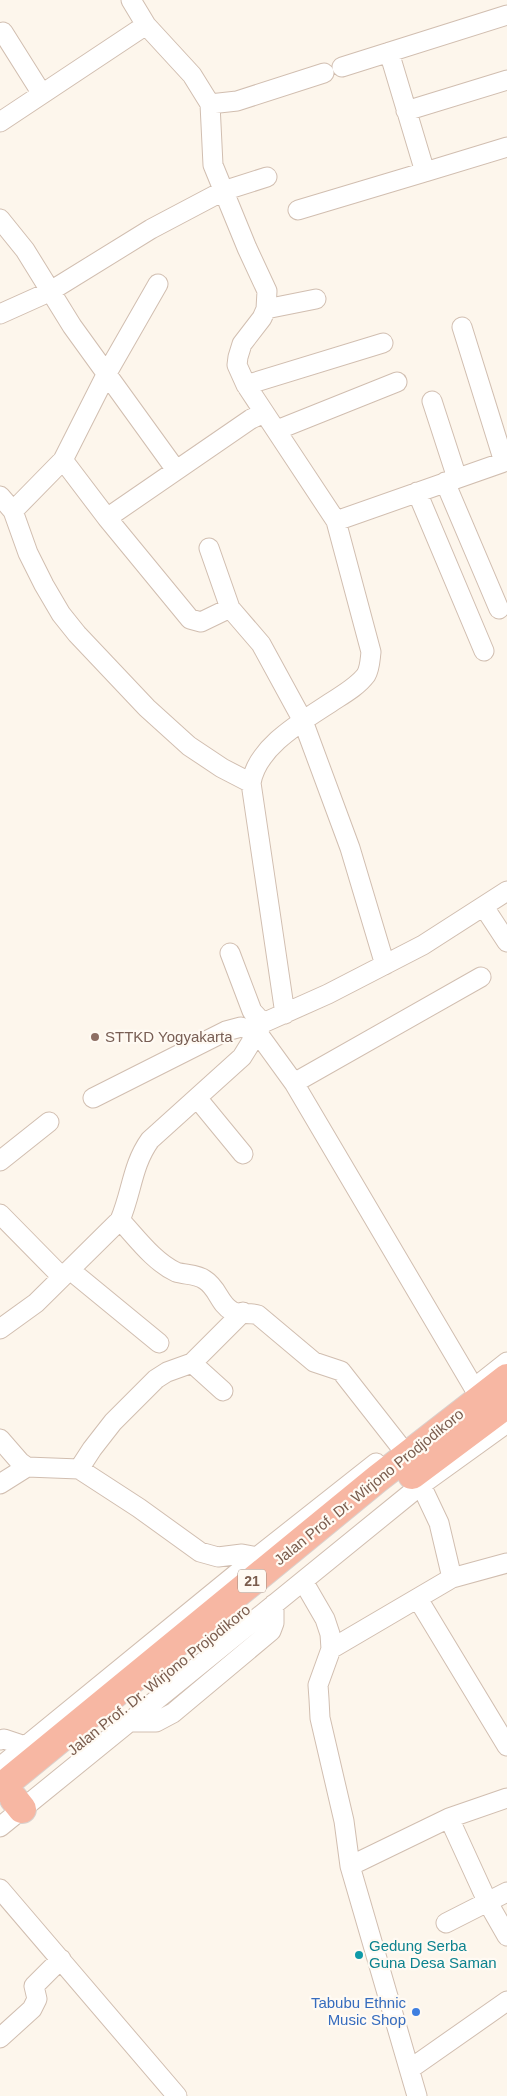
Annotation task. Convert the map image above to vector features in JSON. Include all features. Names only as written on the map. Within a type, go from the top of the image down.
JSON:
[{"type":"highway","name":"Jalan Prof. Dr. Wirjono Prodjodikoro","points":[[5,1792],[377,1479],[507,1378]]},
{"type":"highway","name":"Jalan Prof. Dr. Wirjono Projodikoro","points":[[5,1792],[306,1560],[412,1475],[505,1424]]},
{"type":"street","points":[[132,0],[146,25],[192,75],[222,103]]},
{"type":"street","points":[[342,67],[507,15]]},
{"type":"street","points":[[0,122],[146,25]]},
{"type":"street","points":[[3,32],[42,94]]},
{"type":"street","points":[[389,52],[425,172]]},
{"type":"street","points":[[285,1014],[251,783],[254,770],[269,749],[304,720],[356,685],[366,674],[370,664],[371,652],[336,521],[246,385],[237,365],[242,344],[262,318],[266,309],[267,291],[213,165],[211,152],[212,121],[222,103],[324,73]]},
{"type":"street","points":[[406,110],[507,80]]},
{"type":"street","points":[[298,210],[507,147]]},
{"type":"street","points":[[0,314],[50,292],[151,229],[223,191],[267,177]]},
{"type":"street","points":[[0,219],[25,250],[50,292],[176,470]]},
{"type":"street","points":[[13,511],[63,460],[107,373],[158,284]]},
{"type":"street","points":[[266,309],[316,299]]},
{"type":"street","points":[[336,521],[506,461],[462,327]]},
{"type":"street","points":[[246,385],[384,343]]},
{"type":"street","points":[[277,430],[397,382]]},
{"type":"street","points":[[432,401],[451,480],[499,608]]},
{"type":"street","points":[[107,518],[250,419],[264,413]]},
{"type":"street","points":[[63,460],[107,518],[190,619],[201,622],[230,608]]},
{"type":"street","points":[[417,492],[484,651]]},
{"type":"street","points":[[0,496],[13,511],[28,553],[44,585],[61,614],[77,634],[147,708],[189,746],[222,768],[251,783]]},
{"type":"street","points":[[208,548],[230,608],[261,644],[304,720],[356,866],[385,965]]},
{"type":"street","points":[[93,1098],[226,1031],[241,1027],[260,1027],[385,965],[423,945],[507,891]]},
{"type":"street","points":[[484,907],[507,942]]},
{"type":"street","points":[[230,953],[260,1027],[474,1388]]},
{"type":"street","points":[[294,1083],[481,977]]},
{"type":"street","points":[[0,1329],[36,1303],[120,1220],[128,1202],[136,1164],[150,1140],[242,1057],[260,1027]]},
{"type":"street","points":[[197,1098],[243,1154]]},
{"type":"street","points":[[0,1161],[50,1122]]},
{"type":"street","points":[[0,1214],[66,1273],[159,1343]]},
{"type":"street","points":[[120,1220],[159,1260],[175,1271],[205,1279],[214,1287],[223,1304],[234,1312],[258,1315],[314,1362],[341,1371],[399,1445]]},
{"type":"street","points":[[79,1469],[113,1422],[156,1379],[166,1372],[192,1363],[243,1312]]},
{"type":"street","points":[[0,1827],[5,1792],[26,1746],[257,1557],[507,1362]]},
{"type":"street","points":[[192,1363],[223,1391]]},
{"type":"street","points":[[5,1792],[130,1722],[421,1485],[505,1424]]},
{"type":"street","points":[[0,1439],[26,1467]]},
{"type":"street","points":[[0,1484],[26,1467],[79,1469],[140,1508],[200,1552],[218,1557],[242,1554],[257,1557]]},
{"type":"street","points":[[421,1485],[439,1523],[452,1578]]},
{"type":"street","points":[[331,1649],[452,1578],[507,1563]]},
{"type":"street","points":[[303,1581],[325,1619],[330,1634],[331,1649],[318,1685],[320,1718],[344,1821],[350,1866],[417,2096]]},
{"type":"street","points":[[418,1599],[507,1746]]},
{"type":"street","points":[[0,1740],[4,1739],[26,1746]]},
{"type":"street","points":[[350,1866],[449,1818],[507,1798]]},
{"type":"street","points":[[449,1818],[488,1901],[507,1936]]},
{"type":"street","points":[[0,1889],[177,2096]]},
{"type":"street","points":[[446,1923],[507,1892]]},
{"type":"street","points":[[0,2038],[32,2009],[37,1999],[34,1986],[61,1960]]},
{"type":"street","points":[[410,2069],[507,2001]]},
{"type":"place","name":"STTKD Yogyakarta","points":[[95,1037]]},
{"type":"place","name":"Gedung Serba Guna Desa Saman","points":[[359,1955]]},
{"type":"place","name":"Tabubu Ethnic Music Shop","points":[[416,2012]]}]
